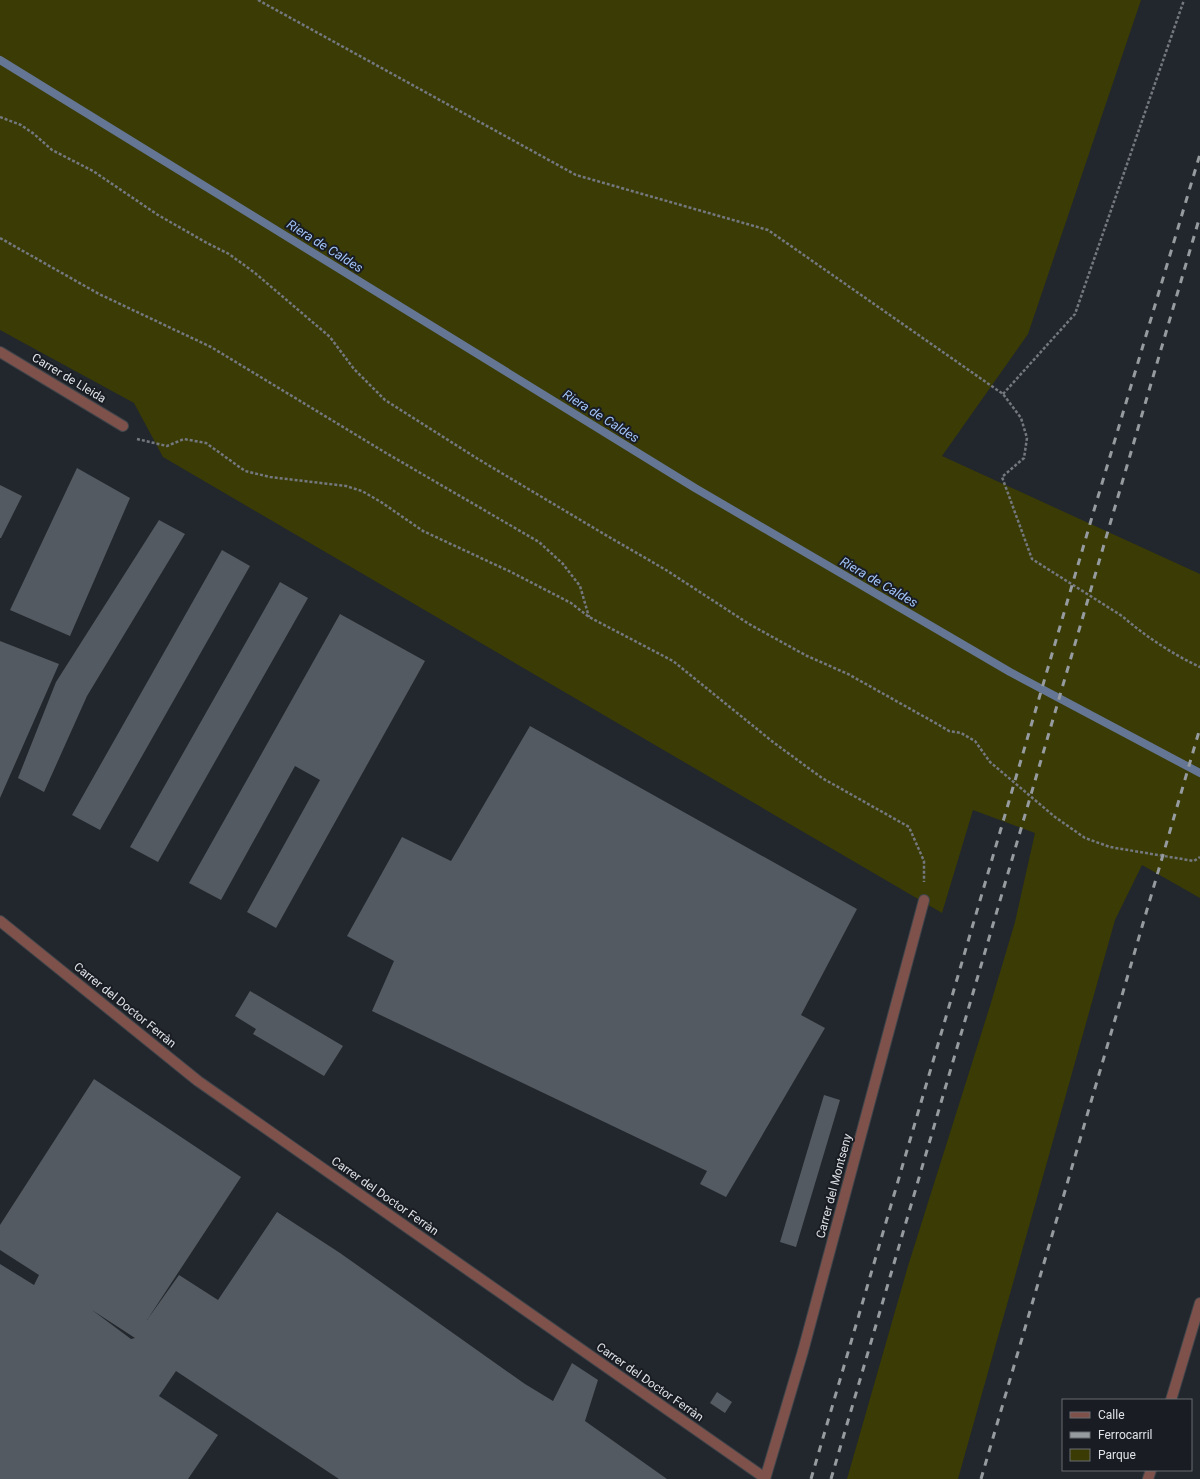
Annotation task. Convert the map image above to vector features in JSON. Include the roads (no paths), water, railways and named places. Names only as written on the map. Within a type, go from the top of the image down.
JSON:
[{"type":"street","name":"Carrer de Lleida","points":[[0,352],[123,426]]},
{"type":"street","name":"Carrer del Montseny","points":[[765,1479],[803,1351],[924,900]]},
{"type":"street","name":"Carrer del Doctor Ferràn","points":[[0,921],[198,1081],[765,1479]]},
{"type":"street","points":[[1171,1399],[1200,1303]]},
{"type":"waterway","name":"Riera de Caldes","points":[[0,60],[695,488],[1010,672],[1200,773]]},
{"type":"railway","points":[[811,1479],[1092,517],[1200,154]]},
{"type":"railway","points":[[831,1479],[1200,216]]},
{"type":"railway","points":[[981,1479],[1200,728]]}]
